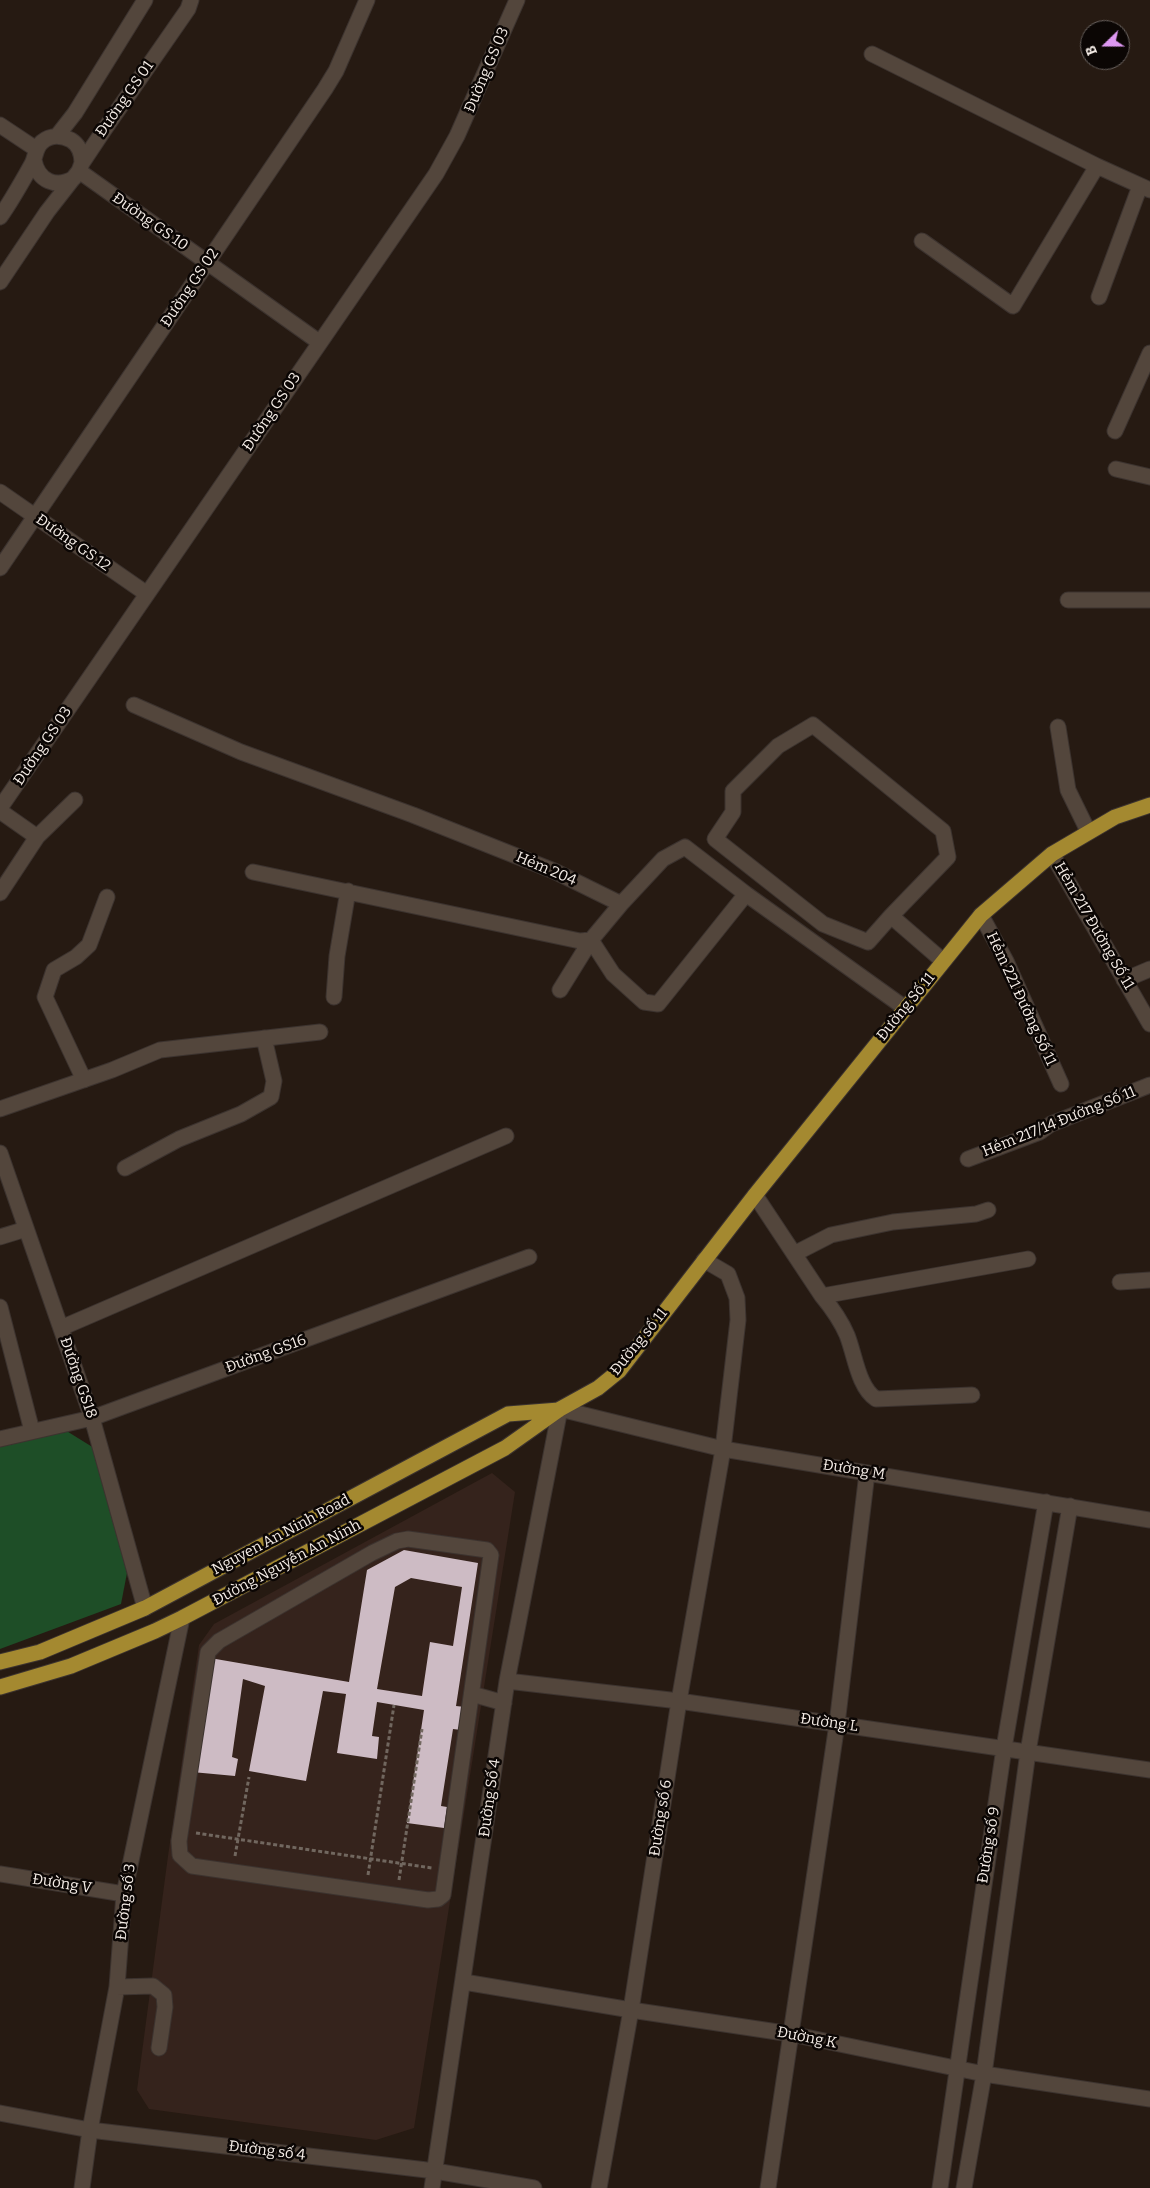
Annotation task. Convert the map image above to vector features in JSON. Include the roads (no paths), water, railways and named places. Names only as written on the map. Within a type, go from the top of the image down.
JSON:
[{"type":"main road","name":"Đường Số 11","points":[[704,1260],[981,915],[1052,854],[1088,831],[1115,817],[1150,805]]},
{"type":"main road","name":"Đường số 11","points":[[560,1409],[598,1388],[619,1371],[704,1260]]},
{"type":"main road","name":"Nguyen An Ninh Road","points":[[0,1662],[40,1652],[145,1608],[508,1414],[560,1409]]},
{"type":"main road","name":"Đường Nguyễn An Ninh","points":[[0,1687],[70,1666],[182,1618],[505,1448],[560,1409]]},
{"type":"main road","points":[[145,1608],[155,1631]]},
{"type":"street","points":[[0,217],[16,193],[41,142],[57,136],[75,113],[145,0]]},
{"type":"street","name":"Đường GS 01","points":[[0,282],[188,9],[191,0]]},
{"type":"street","name":"Đường GS 02","points":[[0,568],[336,71],[367,0]]},
{"type":"street","name":"Đường GS 03","points":[[0,810],[446,157],[464,122],[517,0]]},
{"type":"street","points":[[872,54],[1145,188],[1098,297]]},
{"type":"street","points":[[0,125],[35,155],[36,168],[48,182],[56,184],[67,183],[78,171]]},
{"type":"street","name":"Đường GS 01","points":[[57,136],[65,137],[74,142],[79,149],[78,171]]},
{"type":"street","points":[[922,241],[1013,306],[1097,166]]},
{"type":"street","name":"Đường GS 10","points":[[78,171],[319,342]]},
{"type":"street","points":[[1115,431],[1150,353]]},
{"type":"street","points":[[1116,469],[1150,477]]},
{"type":"street","name":"Đường GS 12","points":[[0,492],[146,594]]},
{"type":"street","points":[[1068,600],[1150,600]]},
{"type":"street","name":"Hẻm 204","points":[[134,705],[241,752],[413,815],[554,871],[621,904]]},
{"type":"street","points":[[813,725],[944,831],[948,857],[891,916],[868,942],[823,924],[716,838],[733,812],[733,790],[778,746],[813,725]]},
{"type":"street","points":[[1058,727],[1068,790],[1088,831]]},
{"type":"street","points":[[0,893],[37,837],[75,800]]},
{"type":"street","points":[[0,810],[37,837]]},
{"type":"street","points":[[560,990],[591,940],[621,904],[663,859],[685,846],[746,894],[905,1008]]},
{"type":"street","name":"Hẻm 217 Đường Số 11","points":[[1052,854],[1150,1024]]},
{"type":"street","points":[[253,872],[580,942],[591,940]]},
{"type":"street","points":[[334,997],[337,956],[348,891]]},
{"type":"street","points":[[591,940],[613,974],[644,1002],[658,1004],[746,894]]},
{"type":"street","points":[[84,1080],[45,997],[54,970],[76,957],[89,945],[107,897]]},
{"type":"street","name":"Hẻm 221 Đường Số 11","points":[[981,915],[1006,961],[1061,1084]]},
{"type":"street","points":[[891,916],[943,961]]},
{"type":"street","points":[[1124,980],[1150,969]]},
{"type":"street","points":[[0,1109],[84,1080],[160,1050],[320,1032]]},
{"type":"street","points":[[125,1168],[179,1139],[241,1114],[271,1096],[274,1081],[264,1038]]},
{"type":"street","name":"Hẻm 217/14 Đường Số 11","points":[[968,1159],[1040,1132],[1051,1124],[1150,1085]]},
{"type":"street","points":[[61,1328],[506,1136]]},
{"type":"street","name":"Đường GS18","points":[[0,1152],[92,1418],[145,1608]]},
{"type":"street","points":[[755,1195],[822,1296],[833,1308],[847,1334],[866,1389],[876,1400],[972,1395]]},
{"type":"street","points":[[794,1254],[830,1235],[893,1222],[976,1214],[988,1210]]},
{"type":"street","points":[[0,1238],[26,1230]]},
{"type":"street","name":"Đường GS16","points":[[0,1439],[92,1418],[529,1257]]},
{"type":"street","points":[[822,1296],[1028,1259]]},
{"type":"street","name":"Đường số 6","points":[[599,2188],[631,2010],[679,1701],[722,1449],[738,1320],[737,1298],[728,1274],[704,1260]]},
{"type":"street","points":[[1120,1282],[1150,1280]]},
{"type":"street","points":[[0,1307],[32,1431]]},
{"type":"street","name":"Đường M","points":[[560,1409],[722,1449],[1150,1520]]},
{"type":"street","name":"Đường Số 4","points":[[432,2188],[464,1982],[507,1681],[560,1409]]},
{"type":"street","points":[[768,2188],[838,1724],[867,1473]]},
{"type":"street","name":"Đường số 9","points":[[940,2188],[1004,1748],[1046,1502]]},
{"type":"street","name":"Đường số 9","points":[[964,2188],[984,2074],[1028,1752],[1070,1506]]},
{"type":"street","points":[[408,1538],[487,1550],[491,1554],[472,1694],[447,1870],[442,1895],[438,1899],[428,1900],[192,1866],[180,1856],[181,1831],[208,1652],[219,1641],[372,1553],[408,1538]]},
{"type":"street","name":"Đường số 3","points":[[82,2188],[90,2130],[118,1986],[124,1894],[182,1618]]},
{"type":"street","name":"Đường L","points":[[507,1681],[679,1701],[1150,1770]]},
{"type":"street","points":[[472,1694],[504,1704]]},
{"type":"street","name":"Đường V","points":[[0,1874],[124,1894]]},
{"type":"street","name":"Đường K","points":[[464,1982],[791,2034],[984,2074],[1149,2094]]},
{"type":"street","points":[[118,1986],[153,1986],[164,1995],[165,2007],[159,2048]]},
{"type":"street","name":"Đường số 4","points":[[0,2113],[90,2130],[435,2171],[534,2188]]}]
